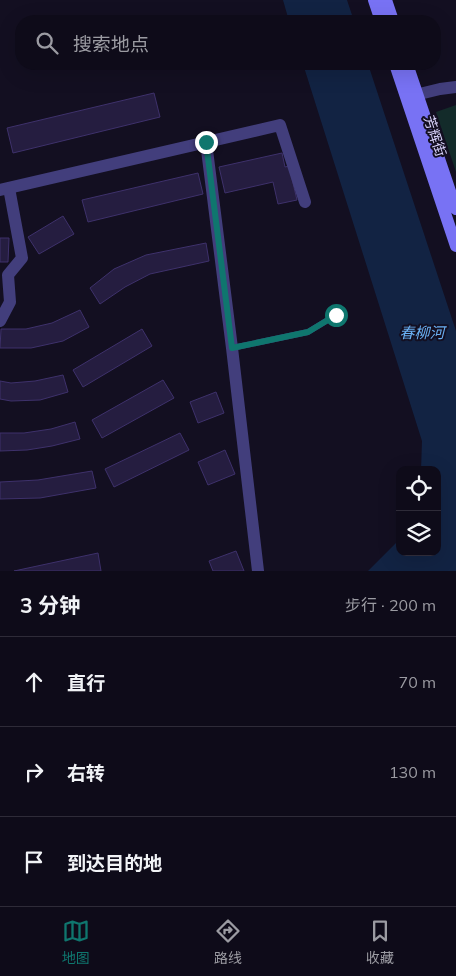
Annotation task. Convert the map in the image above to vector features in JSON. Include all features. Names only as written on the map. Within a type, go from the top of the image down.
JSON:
[{"type":"street","points":[[374,0],[379,15]]},
{"type":"street","points":[[386,0],[391,15]]},
{"type":"street","name":"芳辉街","points":[[398,70],[412,96],[456,209]]},
{"type":"street","name":"芳辉街","points":[[408,70],[412,96],[456,246]]},
{"type":"street","points":[[412,96],[456,87]]},
{"type":"street","points":[[0,321],[10,302],[8,275],[22,258],[5,189],[280,125],[305,202]]},
{"type":"street","points":[[206,142],[258,571]]},
{"type":"lane","points":[[232,348],[308,332],[336,315]]},
{"type":"green space","points":[[456,105],[456,172],[436,112]]},
{"type":"water","points":[[283,0],[347,0],[352,15],[287,15]]},
{"type":"water","name":"春柳河","points":[[305,70],[370,70],[456,331],[456,571],[368,571],[396,543],[396,556],[441,556],[441,466],[421,466],[422,441]]},
{"type":"building","points":[[154,93],[160,117],[13,153],[7,128]]},
{"type":"building","points":[[282,153],[285,167],[289,166],[297,200],[278,204],[273,182],[225,193],[219,167]]},
{"type":"building","points":[[198,173],[203,194],[88,222],[82,200]]},
{"type":"building","points":[[63,216],[74,234],[39,254],[28,237]]},
{"type":"building","points":[[0,238],[9,238],[8,262],[0,262]]},
{"type":"building","points":[[206,243],[209,261],[150,274],[125,287],[100,304],[90,288],[114,269],[146,255]]},
{"type":"building","points":[[80,310],[89,327],[63,341],[31,348],[0,348],[1,329],[26,329],[52,323]]},
{"type":"building","points":[[142,329],[152,346],[83,387],[73,370]]},
{"type":"building","points":[[63,375],[68,392],[40,400],[11,401],[0,399],[0,381],[11,383],[35,381]]},
{"type":"building","points":[[163,380],[174,398],[102,438],[92,420]]},
{"type":"building","points":[[216,392],[224,413],[198,423],[190,402]]},
{"type":"building","points":[[75,422],[80,439],[27,450],[0,451],[0,433],[24,433],[51,429]]},
{"type":"building","points":[[180,433],[189,450],[114,487],[105,469]]},
{"type":"building","points":[[225,450],[235,474],[208,485],[198,462]]},
{"type":"building","points":[[92,471],[96,488],[40,498],[0,499],[0,482],[38,480]]},
{"type":"building","points":[[236,551],[244,571],[213,571],[209,561]]},
{"type":"building","points":[[98,553],[101,571],[14,571]]},
{"type":"route","points":[[206,142],[232,348],[308,332],[336,315]]}]
